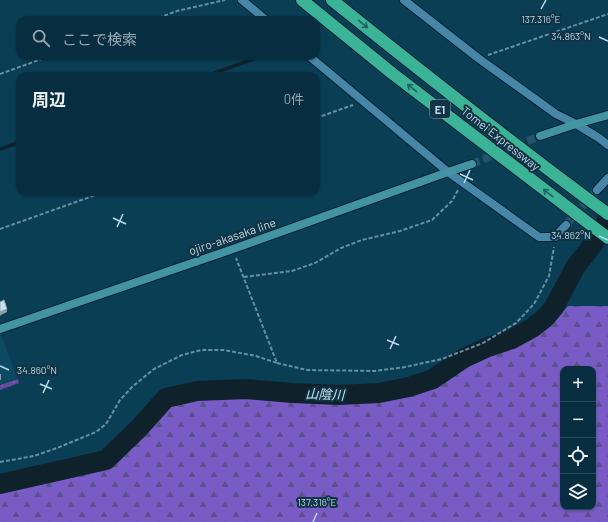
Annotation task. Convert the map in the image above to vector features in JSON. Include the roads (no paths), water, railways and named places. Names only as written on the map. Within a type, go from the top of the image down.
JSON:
[{"type":"highway","name":"Tomei Expressway","points":[[302,0],[393,74],[608,238]]},
{"type":"highway","name":"Tomei Expressway","points":[[332,0],[527,154],[608,214]]},
{"type":"main road","points":[[540,136],[608,115]]},
{"type":"main road","name":"ojiro-akasaka line","points":[[0,329],[233,249],[472,164]]},
{"type":"street","points":[[242,0],[261,16]]},
{"type":"street","points":[[404,0],[478,58],[556,114],[576,124],[608,145]]},
{"type":"street","points":[[314,60],[448,172],[539,236],[555,238],[566,225]]},
{"type":"street","points":[[597,190],[608,178]]},
{"type":"waterway","points":[[217,72],[251,60]]},
{"type":"waterway","points":[[0,149],[16,143]]},
{"type":"waterway","name":"山陰川","points":[[0,484],[106,460],[139,428],[166,398],[197,391],[246,389],[339,395],[379,393],[409,387],[433,379],[464,358],[488,347],[512,339],[532,328],[545,318],[554,307],[576,266],[599,235],[608,219]]},
{"type":"tunnel","points":[[472,164],[540,136]]},
{"type":"tunnel","points":[[566,225],[597,190]]}]
